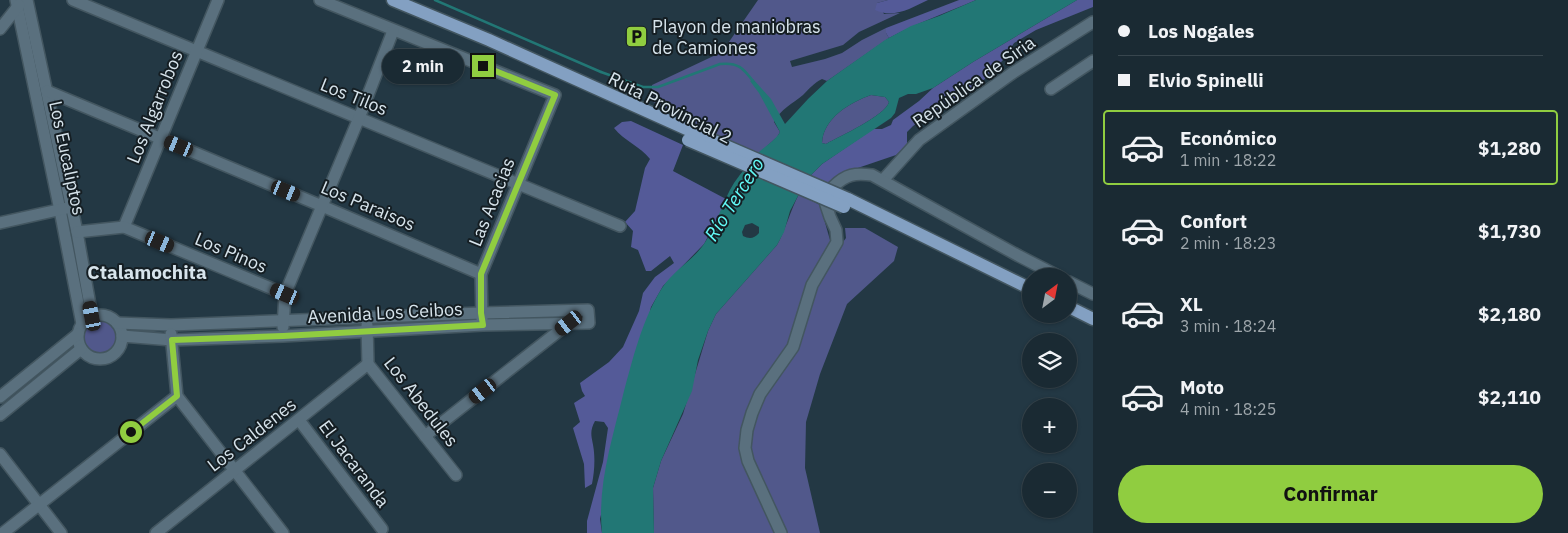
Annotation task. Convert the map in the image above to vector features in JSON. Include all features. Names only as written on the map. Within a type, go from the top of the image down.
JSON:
[{"type":"main road","name":"Ruta Provincial 2","points":[[394,0],[580,80],[690,135],[912,231],[1022,285]]},
{"type":"main road","points":[[1078,312],[1093,319]]},
{"type":"street","name":"Los Eucaliptos","points":[[28,0],[66,208],[80,329]]},
{"type":"street","name":"Los Tilos","points":[[73,0],[620,226]]},
{"type":"street","name":"Los Algarrobos","points":[[124,227],[218,0]]},
{"type":"street","points":[[283,336],[285,294],[394,30],[320,0]]},
{"type":"street","name":"Los Eucaliptos","points":[[19,3],[66,208],[77,232],[92,316]]},
{"type":"street","points":[[1,27],[19,3]]},
{"type":"street","name":"República de Siria","points":[[884,180],[919,140],[1011,74],[1093,22]]},
{"type":"street","name":"Las Acacias","points":[[394,30],[555,95],[481,274],[481,313],[483,325]]},
{"type":"street","points":[[1051,90],[1093,62]]},
{"type":"street","name":"Los Paraisos","points":[[46,91],[481,274]]},
{"type":"street","points":[[833,187],[843,178],[859,173],[872,175],[1042,268]]},
{"type":"street","points":[[781,533],[748,461],[745,448],[747,430],[760,394],[793,346],[812,285],[837,242],[836,230],[826,205]]},
{"type":"street","points":[[0,223],[66,208]]},
{"type":"street","name":"Los Pinos","points":[[77,232],[124,227],[285,294]]},
{"type":"street","points":[[1078,286],[1093,294]]},
{"type":"street","name":"Avenida Los Ceibos","points":[[117,323],[171,325],[588,310],[589,323],[483,325],[172,340],[122,336]]},
{"type":"street","points":[[0,397],[80,329],[92,316],[106,316],[117,323],[121,329],[122,336],[119,348],[110,357],[104,359],[91,358],[81,349],[79,344],[80,329]]},
{"type":"street","name":"Los Abedules","points":[[366,318],[368,364],[456,475]]},
{"type":"street","points":[[425,436],[569,323]]},
{"type":"street","points":[[171,325],[177,396],[283,533]]},
{"type":"street","points":[[0,415],[81,349]]},
{"type":"street","name":"Los Caldenes","points":[[156,533],[368,364]]},
{"type":"street","points":[[3,533],[177,396]]},
{"type":"street","name":"El Jacaranda","points":[[299,420],[382,529]]},
{"type":"street","points":[[0,454],[61,533]]},
{"type":"shaded area","points":[[758,0],[888,0],[877,3],[884,14],[900,13],[859,32],[843,45],[790,61],[792,67],[825,59],[842,53],[886,28],[889,38],[827,81],[822,79],[817,82],[783,110],[774,122],[780,132],[758,154],[695,126],[696,123],[651,101],[652,85],[722,52]]},
{"type":"shaded area","points":[[888,0],[928,0],[896,13],[875,10],[877,3]]},
{"type":"shaded area","points":[[959,0],[976,0],[889,38],[886,33],[886,28]]},
{"type":"shaded area","points":[[1077,0],[1093,0],[1093,7],[1036,30],[1014,43],[1003,60],[979,85],[963,96],[952,99],[913,126],[907,132],[907,145],[896,155],[843,173],[831,185],[810,176],[822,164],[873,129],[882,129],[891,125],[893,120],[933,88]]},
{"type":"shaded area","points":[[871,95],[885,97],[889,102],[886,107],[871,119],[826,144],[822,143],[827,126],[839,112]]},
{"type":"shaded area","points":[[631,121],[683,145],[673,171],[726,199],[704,244],[663,286],[651,307],[600,519],[602,533],[587,533],[587,521],[603,462],[608,428],[604,422],[595,421],[593,425],[591,433],[594,456],[592,484],[585,488],[584,464],[573,428],[580,422],[574,403],[585,396],[580,383],[609,362],[623,347],[639,311],[643,293],[655,277],[674,263],[670,256],[651,271],[646,271],[638,250],[631,247],[633,231],[625,222],[635,211],[645,168],[650,159],[642,150],[614,128],[622,122]]},
{"type":"shaded area","points":[[799,194],[820,205],[834,254],[846,238],[845,228],[865,228],[898,247],[894,261],[847,304],[820,374],[806,422],[805,468],[820,533],[654,533],[653,488],[661,461],[683,414],[708,331],[716,314],[777,245]]},
{"type":"shaded area","points":[[96,315],[104,315],[116,321],[122,337],[116,353],[104,359],[96,359],[84,353],[78,341],[78,333],[84,321]]},
{"type":"water","name":"Río Tercero","points":[[976,0],[1077,0],[933,88],[899,98],[895,113],[891,118],[822,164],[812,174],[790,211],[784,232],[777,245],[716,314],[708,331],[698,360],[692,391],[661,461],[653,488],[654,533],[602,533],[601,515],[606,463],[630,367],[649,313],[666,282],[704,244],[737,179],[758,153],[773,141],[780,132],[759,93],[750,81],[753,79],[771,99],[785,124],[827,81],[885,40],[911,26]],"holes":[[[871,95],[885,97],[889,102],[886,107],[871,119],[826,144],[822,143],[827,126],[839,112]],[[752,223],[759,227],[759,233],[751,238],[747,238],[743,236],[742,232],[745,225]]]},
{"type":"waterway","points":[[435,0],[601,72]]},
{"type":"waterway","points":[[601,72],[643,87],[658,87],[720,64],[731,64],[739,67],[753,81]]},
{"type":"place","name":"Playon de maniobras de Camiones","points":[[636,37]]},
{"type":"district","name":"Ctalamochita","points":[[147,272]]},
{"type":"route","points":[[131,432],[177,396],[172,340],[483,325],[481,313],[481,274],[555,95],[483,66]]}]
